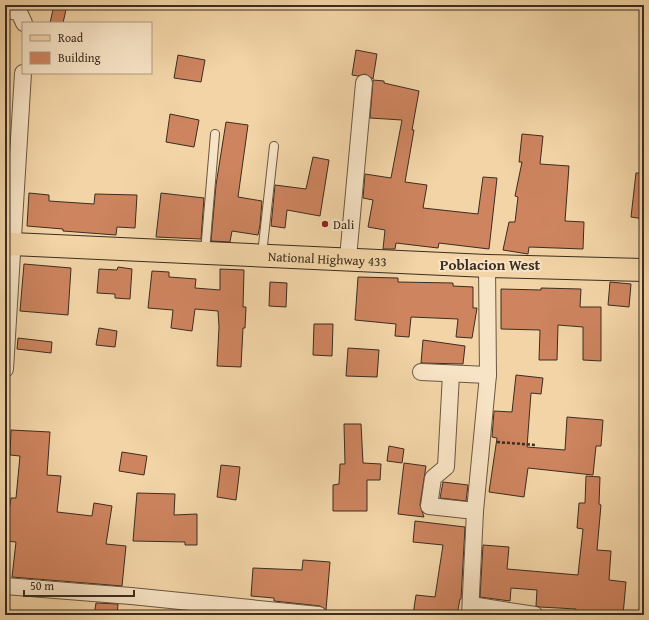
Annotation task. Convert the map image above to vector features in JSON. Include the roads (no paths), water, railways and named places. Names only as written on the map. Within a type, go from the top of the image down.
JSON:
[{"type":"main road","name":"National Highway 433","points":[[7,244],[348,258],[487,266],[644,270]]},
{"type":"street","points":[[5,10],[18,12],[23,22]]},
{"type":"street","points":[[5,369],[7,244],[23,74]]},
{"type":"street","points":[[348,258],[364,83]]},
{"type":"street","points":[[487,266],[488,375],[475,511],[470,610],[535,615]]},
{"type":"street","points":[[421,372],[488,375]]},
{"type":"street","points":[[451,374],[446,467],[433,478],[429,506],[475,511]]},
{"type":"street","points":[[5,586],[131,596],[319,615]]},
{"type":"lane","points":[[205,253],[215,134]]},
{"type":"lane","points":[[262,255],[274,146]]},
{"type":"place","name":"Dali","points":[[325,224]]},
{"type":"district","name":"Poblacion West","points":[[490,265]]}]
